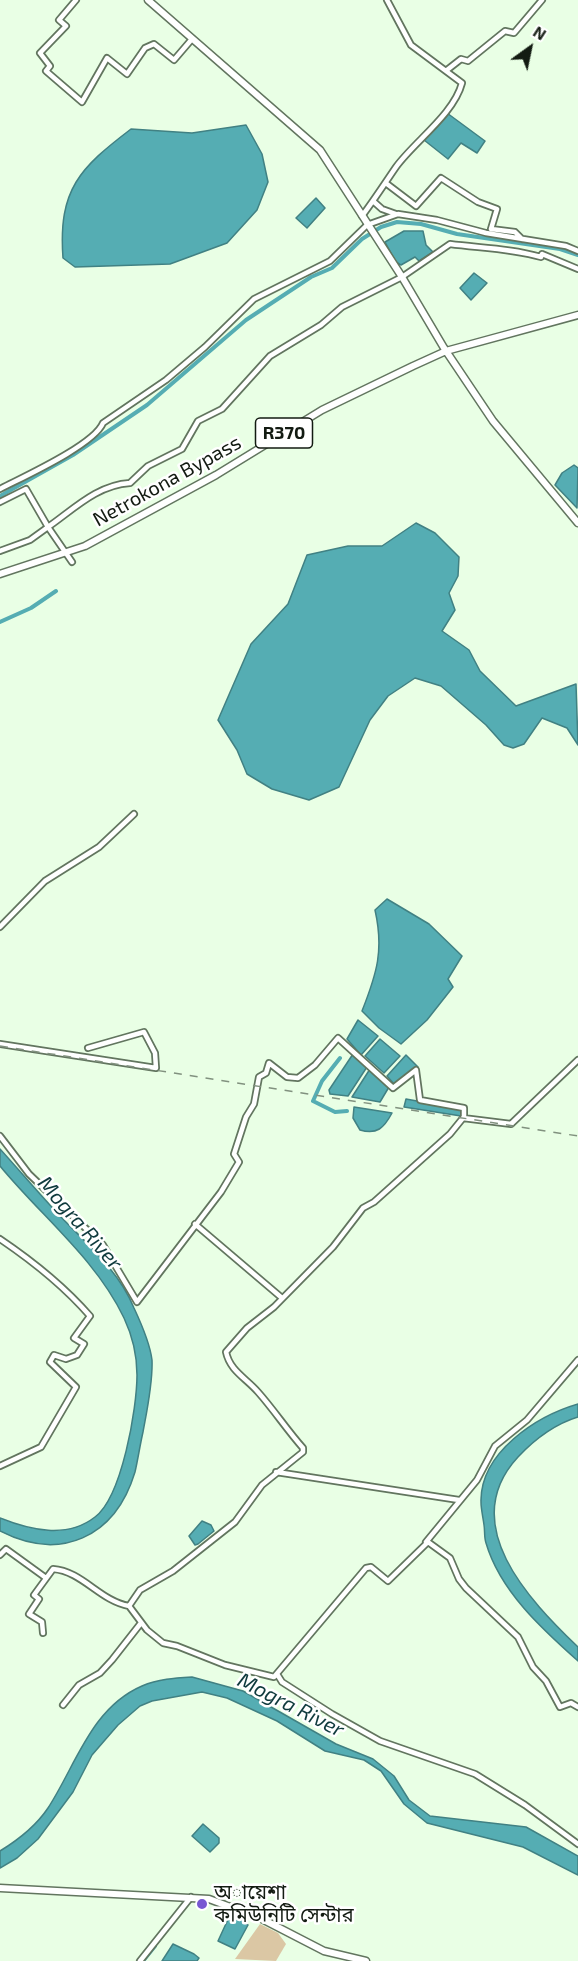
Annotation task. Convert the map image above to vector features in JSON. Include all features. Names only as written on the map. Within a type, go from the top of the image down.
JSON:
[{"type":"main road","points":[[148,0],[320,150],[402,277],[446,351],[506,440],[578,523]]},
{"type":"main road","name":"Netrokona Bypass","points":[[0,574],[85,546],[216,475],[322,410],[446,351],[578,315]]},
{"type":"main road","points":[[0,1888],[191,1897],[225,1903],[324,1951],[366,1961]]},
{"type":"street","points":[[76,0],[58,20],[66,26],[40,53],[50,66],[46,71],[82,102],[107,58],[127,74],[145,48],[154,44],[174,60],[192,39]]},
{"type":"street","points":[[362,216],[387,184],[396,168],[442,115],[460,90],[462,83],[411,45],[387,0]]},
{"type":"street","points":[[447,70],[461,59],[468,61],[506,31],[514,33],[542,0]]},
{"type":"street","points":[[387,184],[416,207],[441,178],[473,199],[497,209],[491,229],[515,232],[522,238]]},
{"type":"street","points":[[374,201],[382,209],[398,214],[566,246],[578,251]]},
{"type":"street","points":[[0,489],[71,451],[101,429],[103,423],[166,381],[254,299],[330,261],[367,225],[398,214]]},
{"type":"street","points":[[0,551],[30,540],[86,498],[118,483],[130,483],[148,466],[178,451],[198,421],[222,409],[270,356],[321,325],[342,307],[402,277],[450,244],[477,250],[486,246],[541,257],[542,254],[550,255],[578,269]]},
{"type":"street","points":[[0,502],[26,489],[72,562]]},
{"type":"street","points":[[0,927],[45,882],[99,847],[134,814]]},
{"type":"street","points":[[1,1042],[156,1068],[155,1053],[144,1032],[88,1048]]},
{"type":"street","points":[[0,1136],[29,1174],[103,1245],[137,1302],[166,1267],[195,1224],[221,1192],[239,1162],[234,1154],[246,1117],[254,1104],[259,1077],[268,1071],[269,1064],[287,1077],[298,1077],[315,1065],[338,1038],[393,1088],[416,1070],[420,1100],[464,1108],[464,1117],[450,1134],[376,1200],[363,1208],[333,1247],[282,1299],[247,1328],[226,1352],[228,1361],[241,1378],[257,1390],[303,1448],[303,1452],[262,1485],[235,1522],[173,1571],[140,1590],[129,1606]]},
{"type":"street","points":[[464,1117],[511,1124],[578,1060]]},
{"type":"street","points":[[195,1224],[282,1299]]},
{"type":"street","points":[[0,1239],[37,1265],[64,1288],[90,1317],[74,1338],[84,1344],[80,1352],[66,1359],[54,1355],[50,1362],[76,1387],[69,1403],[41,1447],[0,1466]]},
{"type":"street","points":[[43,1633],[42,1622],[29,1614],[39,1599],[34,1595],[53,1569],[67,1571],[111,1601],[129,1606],[141,1623],[163,1643],[177,1646],[225,1665],[270,1677],[277,1674],[366,1568],[371,1567],[388,1581],[426,1542],[477,1480],[495,1446],[527,1420],[578,1360]]},
{"type":"street","points":[[276,1473],[459,1500]]},
{"type":"street","points":[[426,1542],[450,1558],[464,1586],[518,1637],[533,1667],[546,1681],[560,1707],[571,1703],[578,1707]]},
{"type":"street","points":[[0,1555],[6,1549],[46,1578]]},
{"type":"street","points":[[63,1705],[79,1685],[100,1673],[141,1623]]},
{"type":"street","points":[[277,1674],[282,1682],[380,1741],[476,1774],[525,1805],[578,1844]]},
{"type":"street","points":[[140,1961],[191,1897]]},
{"type":"shaded area","points":[[260,1924],[278,1933],[286,1944],[276,1961],[235,1959]]},
{"type":"water","points":[[447,113],[485,141],[477,153],[461,143],[448,159],[424,140]]},
{"type":"water","points":[[246,125],[262,154],[268,182],[257,210],[227,243],[170,264],[75,267],[63,258],[64,214],[76,182],[98,156],[131,129],[192,133]]},
{"type":"water","points":[[316,198],[325,208],[307,228],[296,218]]},
{"type":"water","points":[[404,231],[423,231],[426,245],[433,252],[419,261],[415,257],[401,265],[396,262],[385,242]]},
{"type":"water","points":[[474,273],[487,283],[471,300],[460,288]]},
{"type":"water","points":[[574,465],[578,468],[577,508],[555,485],[562,473]]},
{"type":"water","points":[[416,523],[435,533],[459,557],[458,576],[449,593],[455,610],[442,631],[469,650],[480,671],[516,706],[576,684],[578,745],[567,728],[542,718],[524,744],[513,748],[504,745],[486,725],[441,686],[415,678],[388,696],[370,720],[339,787],[309,800],[272,789],[247,774],[237,750],[218,720],[251,644],[288,604],[307,555],[348,546],[382,546]]},
{"type":"water","points":[[387,899],[429,924],[462,956],[448,979],[453,987],[427,1020],[401,1044],[379,1028],[362,1011],[378,961],[379,937],[375,910]]},
{"type":"water","points":[[358,1020],[378,1036],[361,1055],[347,1039]]},
{"type":"water","points":[[380,1039],[400,1056],[384,1073],[365,1056]]},
{"type":"water","points":[[353,1054],[367,1067],[348,1096],[330,1094],[329,1090]]},
{"type":"water","points":[[406,1055],[418,1067],[394,1084],[387,1076]]},
{"type":"water","points":[[370,1069],[389,1087],[380,1102],[352,1097]]},
{"type":"water","points":[[406,1099],[461,1109],[461,1116],[404,1107]]},
{"type":"water","points":[[354,1107],[392,1113],[386,1123],[371,1132],[360,1130],[353,1118]]},
{"type":"water","points":[[0,1149],[53,1209],[102,1259],[120,1282],[142,1327],[152,1360],[151,1387],[143,1432],[135,1472],[126,1495],[114,1513],[99,1528],[82,1538],[64,1543],[44,1544],[22,1540],[0,1531],[0,1518],[36,1529],[61,1530],[84,1524],[105,1507],[120,1472],[131,1429],[136,1390],[135,1353],[124,1318],[99,1276],[0,1166]]},
{"type":"water","points":[[578,1404],[578,1417],[545,1433],[518,1457],[501,1482],[494,1508],[497,1534],[506,1560],[539,1607],[578,1647],[578,1661],[524,1608],[501,1577],[485,1541],[481,1502],[483,1484],[500,1452],[529,1427],[545,1417]]},
{"type":"water","points":[[202,1521],[211,1525],[214,1531],[195,1545],[189,1536]]},
{"type":"water","points":[[192,1677],[243,1691],[336,1744],[373,1759],[394,1776],[409,1800],[430,1816],[526,1827],[578,1856],[578,1875],[523,1847],[427,1823],[404,1804],[381,1771],[364,1760],[325,1751],[277,1721],[227,1698],[202,1692],[152,1701],[140,1706],[118,1725],[92,1755],[73,1792],[38,1839],[17,1858],[0,1868],[0,1851],[26,1832],[43,1815],[86,1739],[110,1708],[124,1696],[142,1686],[167,1679]]},
{"type":"water","points":[[203,1824],[219,1838],[219,1843],[210,1852],[192,1836]]},
{"type":"water","points":[[230,1915],[241,1918],[248,1925],[235,1949],[218,1941]]},
{"type":"water","points":[[173,1944],[199,1958],[197,1961],[162,1961]]},
{"type":"waterway","points":[[0,496],[73,455],[147,405],[246,320],[311,277],[332,268],[362,239],[381,227],[397,222],[421,224],[457,234],[560,249],[578,255]]},
{"type":"waterway","points":[[0,622],[31,608],[56,591]]},
{"type":"waterway","points":[[340,1058],[322,1081],[313,1101],[335,1112],[347,1111]]},
{"type":"waterway","points":[[143,1961],[155,1946]]},
{"type":"railway","points":[[0,1046],[578,1136]]},
{"type":"place","name":"অায়েশা কমিউনিটি সেন্টার","points":[[202,1904]]},
{"type":"water label","name":"Mogra River","points":[[80,1223]]},
{"type":"water label","name":"Mogra River","points":[[291,1705]]}]
